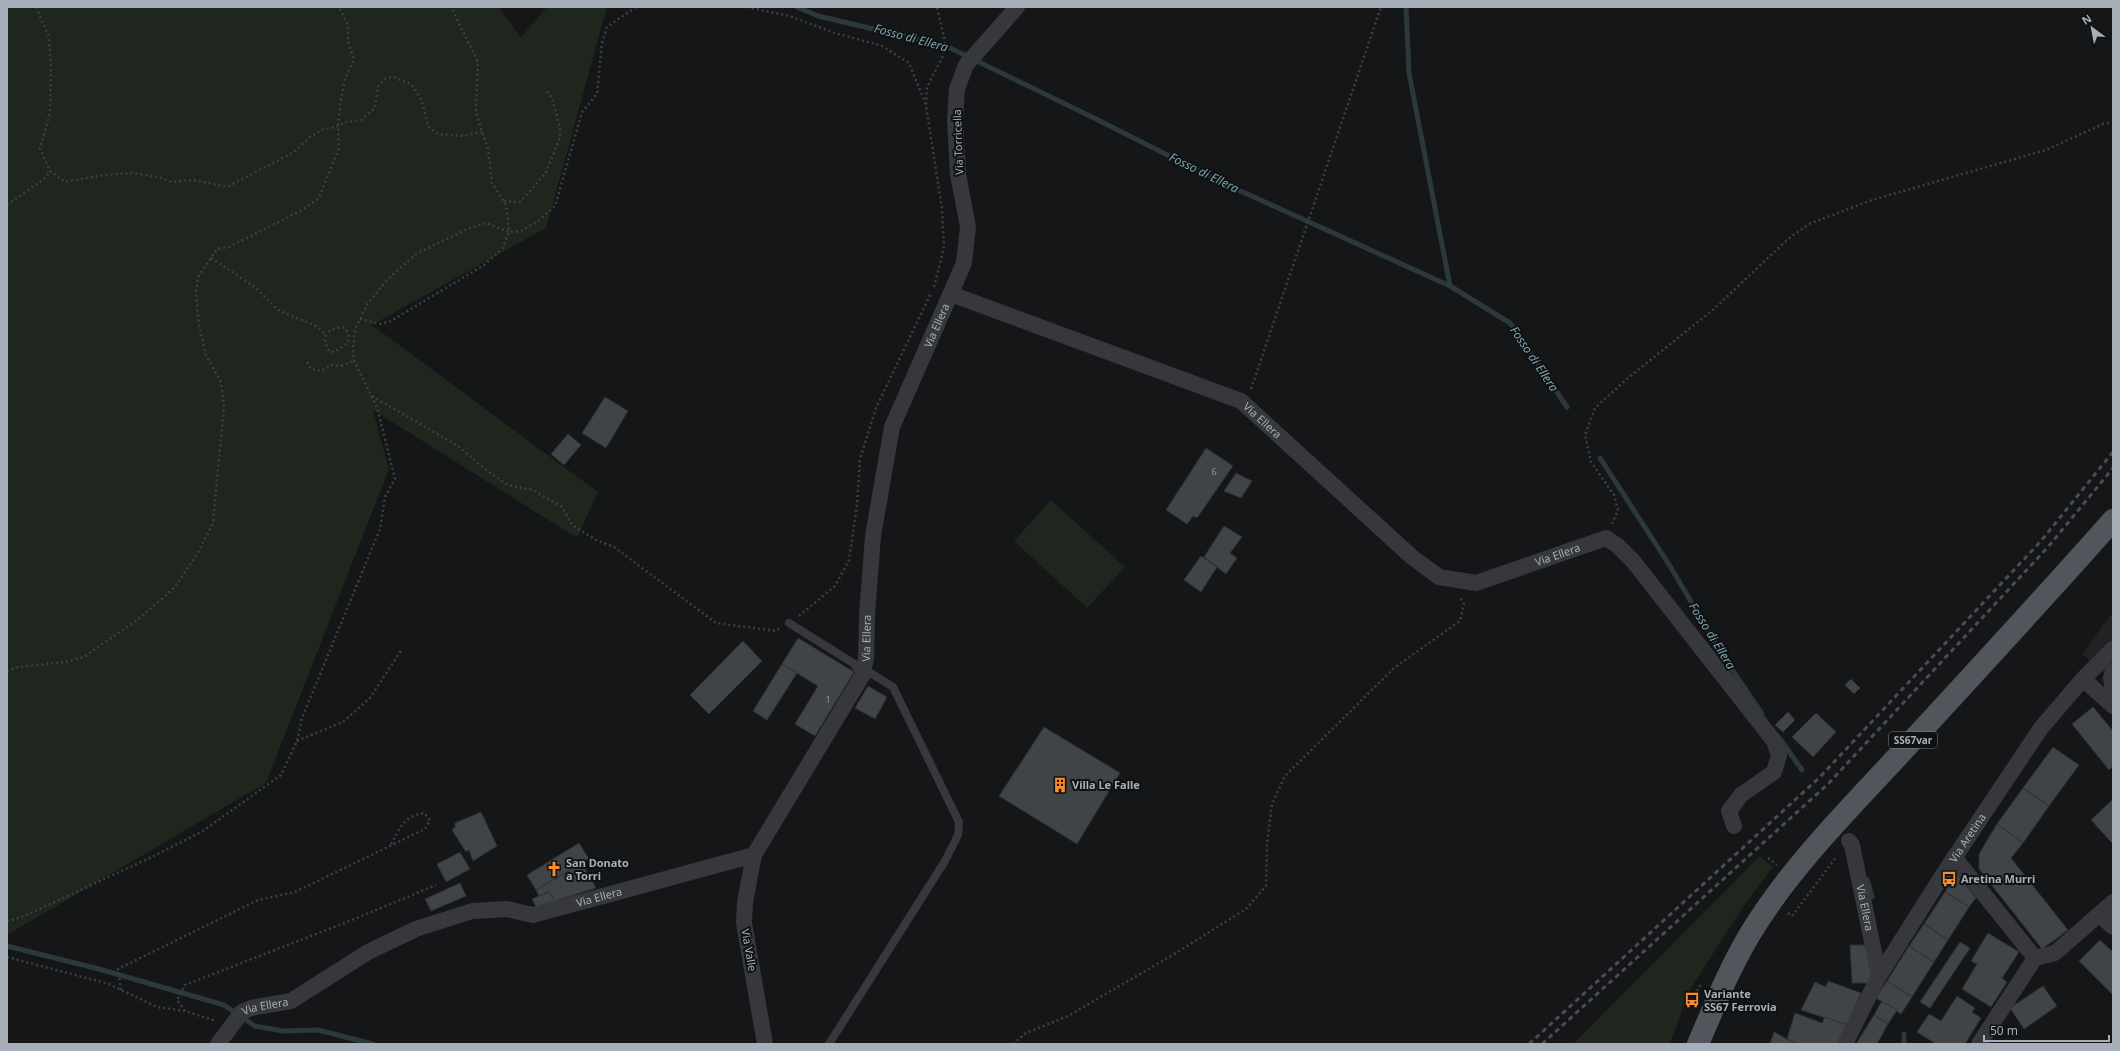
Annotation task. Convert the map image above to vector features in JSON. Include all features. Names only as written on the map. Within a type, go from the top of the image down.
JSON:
[{"type":"main road","name":"SS67var","points":[[1684,1044],[1729,973],[1750,934],[1778,893],[1816,846],[2113,520]]},
{"type":"main road","name":"SS67var","points":[[1698,1044],[1729,973]]},
{"type":"street","name":"Via Torricella","points":[[951,294],[964,263],[968,227],[958,174],[954,119],[957,89],[970,60],[1017,7]]},
{"type":"street","name":"Via Ellera","points":[[218,1044],[242,1012],[251,1008],[291,1001],[368,952],[416,929],[472,911],[507,909],[533,915],[754,855],[863,672],[866,659],[866,614],[873,536],[892,427],[951,294],[1234,398],[1246,405],[1412,557],[1439,577],[1476,583],[1606,538]]},
{"type":"street","points":[[1606,538],[1618,546],[1633,561],[1774,741],[1779,755],[1774,772],[1741,795],[1734,802],[1729,811],[1734,826]]},
{"type":"street","name":"Via Aretina","points":[[1845,1044],[1879,976],[1954,857],[2041,728],[2083,679],[2113,649]]},
{"type":"street","points":[[2113,671],[2111,678],[2113,695]]},
{"type":"street","points":[[2083,679],[2113,706]]},
{"type":"street","name":"Via Ellera","points":[[1849,841],[1852,845],[1879,976]]},
{"type":"street","name":"Via Valle","points":[[754,855],[745,902],[744,923],[765,1044]]},
{"type":"street","points":[[1954,857],[2035,958]]},
{"type":"street","points":[[1979,1044],[2035,958],[2055,953],[2113,902]]},
{"type":"street","points":[[2100,915],[2113,927]]},
{"type":"lane","points":[[789,623],[853,663],[863,672],[893,687],[959,822],[958,835],[945,862],[829,1044]]},
{"type":"path","points":[[36,7],[49,37],[50,113],[40,149],[50,171],[65,182],[104,175],[130,173],[159,177],[172,182],[194,180],[226,187],[294,152],[310,137],[322,130],[338,126],[346,122],[361,120],[374,109],[379,85],[386,78],[394,78],[411,84],[422,101],[428,126],[438,134],[466,136],[482,132]]},
{"type":"path","points":[[7,671],[18,667],[66,662],[84,657],[104,644],[141,617],[175,587],[197,554],[213,523],[224,406],[221,382],[210,365],[206,355],[199,325],[196,292],[198,277],[217,249],[229,247],[302,210],[319,198],[339,148],[338,126],[345,78],[354,60],[348,41],[348,25],[339,7]]},
{"type":"path","points":[[360,319],[380,324],[391,321],[484,265],[503,248],[509,232],[506,205],[492,184],[488,149],[476,113],[478,62],[451,7]]},
{"type":"path","points":[[7,921],[22,917],[154,856],[203,830],[281,775],[297,741],[302,718],[380,529],[385,497],[395,479],[377,407],[354,361],[353,346],[355,329],[368,304],[388,279],[416,254],[467,229],[486,224],[509,232],[521,231],[538,220],[555,206],[582,112],[597,94],[602,43],[606,27],[636,7]]},
{"type":"path","points":[[371,395],[458,446],[486,470],[508,485],[532,490],[562,507],[572,525],[596,540],[614,547],[716,623],[776,631],[804,614],[836,586],[849,560],[857,505],[860,459],[876,408],[935,285],[944,248],[942,209],[926,106],[909,63],[882,46],[835,33],[789,16],[747,7]]},
{"type":"path","points":[[926,106],[928,87],[944,56],[946,46],[937,7]]},
{"type":"path","points":[[1246,405],[1381,7]]},
{"type":"path","points":[[504,201],[520,202],[534,188],[551,162],[560,138],[560,128],[552,98],[546,90]]},
{"type":"path","points":[[1606,538],[1618,510],[1614,495],[1591,462],[1585,435],[1595,408],[1628,378],[1714,309],[1788,239],[1809,224],[1872,200],[2046,150],[2103,124],[2113,122]]},
{"type":"path","points":[[7,205],[44,179],[50,171]]},
{"type":"path","points":[[211,258],[255,287],[278,310],[314,325],[326,334]]},
{"type":"path","points":[[342,327],[346,329],[349,336],[348,343],[334,352],[329,351],[325,341],[326,334],[331,330],[342,327]]},
{"type":"path","points":[[348,343],[353,346]]},
{"type":"path","points":[[307,362],[311,369],[321,371],[331,365],[341,366],[354,361]]},
{"type":"path","points":[[1014,1044],[1026,1033],[1068,1016],[1176,953],[1246,909],[1266,886],[1267,844],[1272,804],[1285,776],[1394,668],[1460,621],[1464,604],[1449,579]]},
{"type":"path","points":[[297,741],[343,722],[370,698],[402,649]]},
{"type":"path","points":[[121,990],[118,968],[258,900],[295,892],[390,846],[425,829],[430,820],[424,813],[415,814],[404,821],[390,846]]},
{"type":"path","points":[[1768,858],[1777,866]]},
{"type":"path","points":[[1787,912],[1792,916],[1825,871]]},
{"type":"path","points":[[184,1011],[177,1000],[185,985],[357,918],[436,885]]},
{"type":"path","points":[[7,957],[109,984],[157,1007],[184,1011],[232,1025]]},
{"type":"shaded area","points":[[7,7],[499,7],[521,37],[547,7],[607,7],[546,228],[372,325],[598,492],[577,538],[373,410],[389,469],[266,783],[7,935]]},
{"type":"shaded area","points":[[1051,500],[1125,567],[1087,608],[1014,541]]},
{"type":"shaded area","points":[[2113,612],[2113,681],[2082,654]]},
{"type":"shaded area","points":[[1760,856],[1773,867],[1743,907],[1689,991],[1670,1044],[1573,1044]]},
{"type":"building","points":[[605,397],[628,411],[606,448],[582,433]]},
{"type":"building","points":[[568,434],[581,445],[564,465],[551,454]]},
{"type":"building","points":[[1206,448],[1233,466],[1197,518],[1193,516],[1187,524],[1166,510]]},
{"type":"building","points":[[1236,473],[1252,481],[1241,498],[1224,491]]},
{"type":"building","points":[[1224,526],[1242,537],[1230,553],[1237,558],[1226,574],[1204,557]]},
{"type":"building","points":[[1201,556],[1217,567],[1201,592],[1184,580]]},
{"type":"building","points":[[798,638],[854,672],[815,736],[795,724],[818,686],[782,664]]},
{"type":"building","points":[[743,641],[762,661],[709,714],[690,695]]},
{"type":"building","points":[[782,664],[797,673],[767,720],[753,711]]},
{"type":"building","points":[[1851,679],[1860,688],[1854,694],[1845,685]]},
{"type":"building","points":[[868,686],[887,697],[875,719],[855,708]]},
{"type":"building","points":[[2093,707],[2113,731],[2113,766],[2109,770],[2072,724]]},
{"type":"building","points":[[1788,712],[1795,720],[1783,732],[1775,725]]},
{"type":"building","points":[[1816,713],[1836,732],[1813,757],[1792,737]]},
{"type":"building","name":"Villa Le Falle","points":[[1044,727],[1120,773],[1077,844],[999,796]]},
{"type":"building","points":[[2053,747],[2079,765],[2049,806],[2023,788]]},
{"type":"building","points":[[2023,788],[2049,806],[2023,843],[1997,824]]},
{"type":"building","points":[[2112,800],[2113,801],[2113,844],[2091,820]]},
{"type":"building","points":[[481,812],[497,846],[473,861],[469,850],[466,852],[452,830],[455,827],[455,823]]},
{"type":"building","points":[[1997,824],[2023,843],[2011,858],[2068,930],[2042,949],[1979,869],[1979,854]]},
{"type":"building","name":"San Donato a Torri","points":[[579,843],[589,859],[536,890],[527,875]]},
{"type":"building","points":[[460,852],[470,869],[446,882],[437,864]]},
{"type":"building","points":[[582,863],[596,888],[555,901],[549,892],[539,896],[536,890]]},
{"type":"building","points":[[1957,874],[1976,898],[1969,907],[1945,892]]},
{"type":"building","points":[[460,883],[466,896],[431,911],[425,899]]},
{"type":"building","points":[[549,892],[555,901],[536,907],[532,899]]},
{"type":"building","points":[[1945,892],[1969,907],[1948,940],[1924,924]]},
{"type":"building","points":[[1924,924],[1948,940],[1934,962],[1909,946]]},
{"type":"building","points":[[1988,933],[2019,952],[2002,978],[2007,982],[1991,1007],[1962,989],[1977,964],[1971,961]]},
{"type":"building","points":[[2100,940],[2113,952],[2113,995],[2079,961]]},
{"type":"building","points":[[1960,942],[1970,948],[1930,1008],[1920,1002]]},
{"type":"building","points":[[1850,945],[1869,945],[1872,975],[1868,983],[1852,983]]},
{"type":"building","points":[[1909,946],[1934,962],[1912,997],[1887,981]]},
{"type":"building","points":[[1828,981],[1861,993],[1847,1025],[1801,1010],[1815,982],[1826,987]]},
{"type":"building","points":[[1887,981],[1912,997],[1901,1014],[1876,998]]},
{"type":"building","points":[[2043,986],[2057,1006],[2024,1029],[2010,1008]]},
{"type":"building","points":[[1957,996],[1975,1008],[1972,1012],[1981,1018],[1965,1044],[1936,1044],[1917,1032],[1929,1014],[1941,1021]]},
{"type":"building","points":[[1882,1001],[1897,1010],[1888,1024],[1874,1015]]},
{"type":"building","points":[[1795,1013],[1822,1023],[1825,1017],[1847,1025],[1837,1044],[1796,1044],[1787,1039]]},
{"type":"building","points":[[1874,1015],[1888,1024],[1877,1044],[1856,1044]]},
{"type":"building","points":[[1774,1032],[1787,1039],[1796,1044],[1770,1044]]},
{"type":"waterway","name":"Fosso di Ellera","points":[[797,7],[818,16],[946,46],[1223,183],[1450,286],[1510,323],[1567,407]]},
{"type":"waterway","points":[[1406,7],[1409,73],[1450,286]]},
{"type":"waterway","name":"Fosso di Ellera","points":[[1600,458],[1670,566],[1723,656],[1762,714]]},
{"type":"waterway","name":"Fosso di Ellera","points":[[1781,740],[1802,770]]},
{"type":"waterway","name":"Fosso di Ellera","points":[[1867,879],[1872,897]]},
{"type":"waterway","points":[[7,946],[99,969],[224,1005],[255,1026],[283,1031],[318,1030],[373,1044]]},
{"type":"waterway","name":"Fosso di Ellera","points":[[1904,1034],[1904,1044]]},
{"type":"railway","points":[[1529,1044],[1820,777],[2041,541],[2113,452]]},
{"type":"railway","points":[[1542,1044],[1828,784],[2048,547],[2113,468]]},
{"type":"place","name":"Villa Le Falle","points":[[1060,785]]},
{"type":"place","name":"San Donato a Torri","points":[[554,869]]},
{"type":"place","name":"Aretina Murri","points":[[1949,879]]},
{"type":"place","name":"Variante SS67 Ferrovia","points":[[1692,1000]]}]
